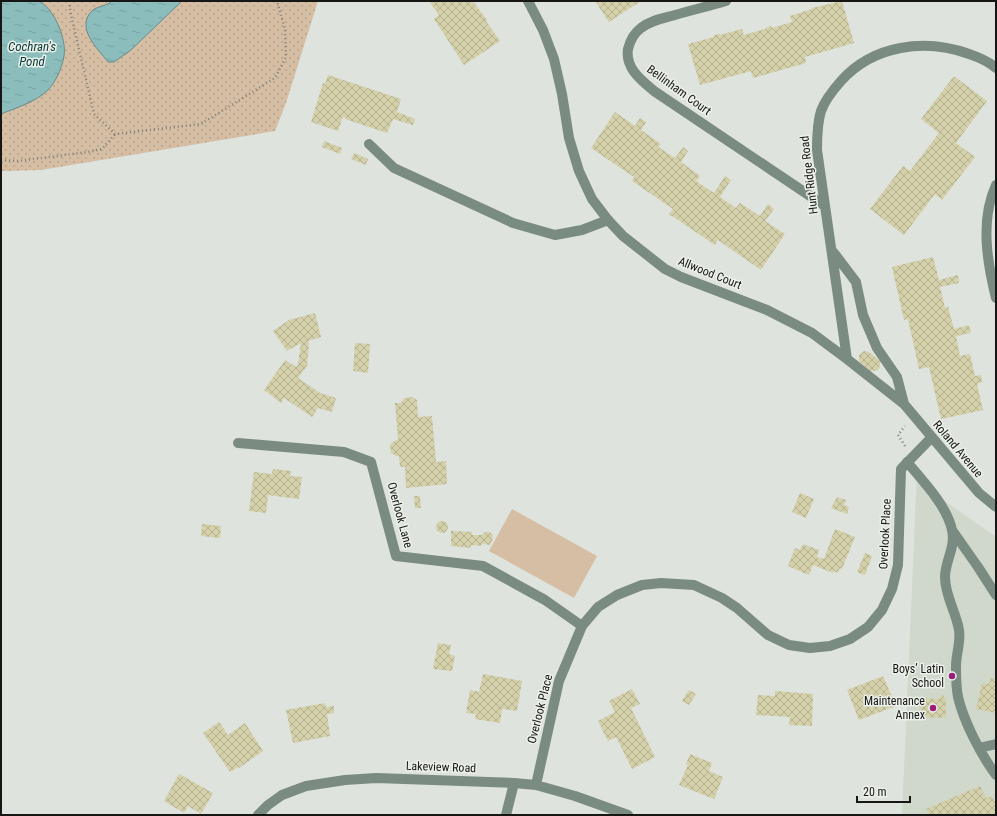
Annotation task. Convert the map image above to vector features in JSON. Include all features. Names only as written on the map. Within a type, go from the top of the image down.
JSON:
[{"type":"street","name":"Allwood Court","points":[[528,1],[543,30],[554,59],[562,94],[569,138],[579,171],[592,198],[608,220],[623,236],[665,268],[681,277],[774,314],[812,333],[847,358],[904,404]]},
{"type":"street","name":"Bellinham Court","points":[[726,1],[654,21],[641,28],[633,36],[629,45],[629,63],[640,80],[654,91],[825,206]]},
{"type":"street","name":"Hunt Ridge Road","points":[[847,358],[817,150],[816,130],[821,110],[832,91],[846,74],[862,62],[879,53],[901,47],[921,45],[958,50],[979,57],[996,68]]},
{"type":"street","points":[[369,144],[394,168],[513,223],[555,235],[582,230],[608,220]]},
{"type":"street","points":[[996,185],[989,207],[987,225],[987,249],[996,298]]},
{"type":"street","name":"Hunt Ridge Road","points":[[832,251],[856,282],[863,315],[877,348],[897,377],[904,404]]},
{"type":"street","name":"Roland Avenue","points":[[904,404],[979,493],[996,507]]},
{"type":"street","name":"Overlook Place","points":[[536,785],[559,681],[582,626],[598,607],[617,595],[642,585],[662,583],[694,585],[722,598],[737,608],[768,635],[789,645],[810,648],[830,646],[850,639],[868,627],[882,610],[892,589],[898,565],[901,469],[932,437]]},
{"type":"street","name":"Overlook Lane","points":[[238,443],[344,452],[371,462],[396,556],[483,566],[545,600],[582,626]]},
{"type":"street","points":[[910,459],[940,505],[952,530],[996,595]]},
{"type":"street","points":[[952,530],[953,542],[945,578],[947,591],[959,630],[959,645],[956,664],[958,696],[979,748],[996,776]]},
{"type":"street","points":[[979,748],[996,744]]},
{"type":"street","name":"Lakeview Road","points":[[258,815],[268,805],[282,795],[306,786],[345,780],[376,778],[536,785],[575,796],[628,815]]},
{"type":"street","points":[[506,815],[514,783]]},
{"type":"path","points":[[69,1],[94,114],[115,134]]},
{"type":"path","points":[[1,160],[18,161],[88,152],[102,149],[115,134],[201,124],[274,78],[286,57],[286,29],[277,1]]},
{"type":"path","points":[[910,459],[898,434],[915,417]]},
{"type":"shaded area","points":[[1,1],[318,1],[286,103],[275,131],[41,170],[1,171]]},
{"type":"shaded area","name":"Boys’ Latin School","points":[[917,474],[939,497],[996,537],[996,815],[902,815]]},
{"type":"shaded area","points":[[512,509],[597,556],[574,598],[489,551]]},
{"type":"water","name":"Cochran's Pond","points":[[1,1],[38,1],[44,4],[58,25],[63,42],[64,56],[56,79],[47,91],[31,102],[1,114]]},
{"type":"water","points":[[112,1],[182,1],[131,50],[114,62],[108,62],[90,38],[86,23],[93,10]]},
{"type":"building","points":[[429,1],[473,1],[500,41],[464,65],[434,19],[439,15]]},
{"type":"building","points":[[595,1],[641,1],[609,22]]},
{"type":"building","points":[[842,1],[854,43],[805,57],[806,63],[753,78],[751,71],[700,85],[688,44],[714,37],[714,35],[720,35],[742,29],[744,35],[771,26],[772,28],[792,22],[790,16],[812,8]]},
{"type":"building","points":[[328,75],[401,99],[397,112],[415,119],[413,125],[393,119],[387,133],[343,117],[338,131],[311,122],[323,83],[325,84]]},
{"type":"building","points":[[954,76],[987,101],[956,143],[975,157],[942,200],[935,194],[904,235],[870,209],[903,166],[910,171],[939,133],[921,119]]},
{"type":"building","points":[[615,112],[635,126],[640,118],[646,122],[641,130],[661,144],[658,147],[675,158],[683,147],[688,151],[681,162],[700,176],[696,181],[714,193],[725,176],[731,180],[720,197],[736,208],[740,203],[760,216],[768,204],[774,209],[765,221],[785,234],[761,270],[718,240],[715,245],[669,214],[673,209],[632,181],[634,177],[591,148]]},
{"type":"building","points":[[324,141],[342,148],[340,154],[322,147]]},
{"type":"building","points":[[354,153],[368,159],[366,165],[351,159]]},
{"type":"building","points":[[933,257],[939,280],[958,275],[959,283],[940,287],[945,308],[948,307],[954,329],[969,325],[971,333],[956,336],[960,356],[970,354],[975,376],[981,375],[982,382],[977,384],[983,410],[941,419],[929,367],[919,369],[908,319],[904,320],[892,267]]},
{"type":"building","points":[[315,313],[321,337],[308,341],[307,367],[298,378],[320,393],[336,398],[332,412],[318,408],[312,417],[284,398],[281,403],[264,390],[285,360],[296,367],[298,364],[301,343],[287,351],[273,331],[289,320]]},
{"type":"building","points":[[355,343],[370,344],[368,373],[353,371]]},
{"type":"building","points":[[864,351],[869,352],[880,361],[878,370],[870,371],[859,361],[859,355]]},
{"type":"building","points":[[412,397],[417,400],[418,417],[432,416],[436,462],[446,461],[447,484],[406,488],[405,467],[400,467],[399,456],[391,453],[390,445],[394,441],[398,440],[395,403],[401,403],[404,398]]},
{"type":"building","points":[[273,469],[291,471],[290,476],[302,477],[299,499],[268,495],[266,513],[249,511],[254,472],[272,474]]},
{"type":"building","points":[[800,493],[814,499],[806,518],[792,512]]},
{"type":"building","points":[[414,496],[420,496],[421,508],[415,508]]},
{"type":"building","points":[[837,497],[846,500],[844,505],[849,507],[847,514],[831,508]]},
{"type":"building","points":[[440,521],[444,521],[448,527],[444,533],[440,533],[436,529],[436,525]]},
{"type":"building","points":[[202,524],[221,526],[220,538],[201,536]]},
{"type":"building","points":[[835,529],[855,537],[842,569],[840,568],[838,573],[834,571],[833,573],[813,565],[809,575],[788,566],[795,548],[800,550],[803,544],[819,550],[817,557],[824,559]]},
{"type":"building","points":[[451,531],[472,532],[472,535],[482,535],[485,532],[490,532],[493,535],[492,541],[490,545],[482,543],[481,546],[471,545],[471,548],[451,546]]},
{"type":"building","points":[[865,553],[872,556],[865,575],[857,572]]},
{"type":"building","points":[[438,643],[451,645],[449,654],[455,656],[452,671],[433,669]]},
{"type":"building","points":[[483,674],[522,681],[517,711],[502,709],[500,723],[475,719],[476,714],[466,713],[470,690],[479,692]]},
{"type":"building","points":[[883,676],[896,706],[859,720],[847,690]]},
{"type":"building","points":[[990,678],[996,679],[996,713],[976,709],[982,683],[989,684]]},
{"type":"building","points":[[632,689],[640,704],[631,708],[655,757],[632,769],[616,737],[608,741],[598,721],[615,712],[609,701]]},
{"type":"building","points":[[689,690],[696,694],[689,705],[682,701]]},
{"type":"building","points":[[775,691],[813,694],[812,726],[789,725],[790,717],[756,715],[758,695],[775,696]]},
{"type":"building","name":"Maintenance Annex","points":[[941,695],[943,695],[946,699],[946,718],[919,717],[920,698],[939,699]]},
{"type":"building","points":[[325,703],[326,707],[334,706],[334,713],[327,714],[330,736],[293,743],[286,710]]},
{"type":"building","points":[[219,722],[228,735],[245,723],[263,751],[239,768],[238,767],[230,772],[203,733]]},
{"type":"building","points":[[690,754],[712,763],[709,771],[723,777],[714,799],[679,785],[688,765],[686,764]]},
{"type":"building","points":[[179,774],[213,793],[201,814],[188,806],[184,813],[164,801]]},
{"type":"building","points":[[980,786],[986,798],[992,796],[996,805],[996,815],[929,815],[926,809]]},
{"type":"place","name":"Boys’ Latin School","points":[[952,676]]},
{"type":"place","name":"Maintenance Annex","points":[[933,708]]}]
